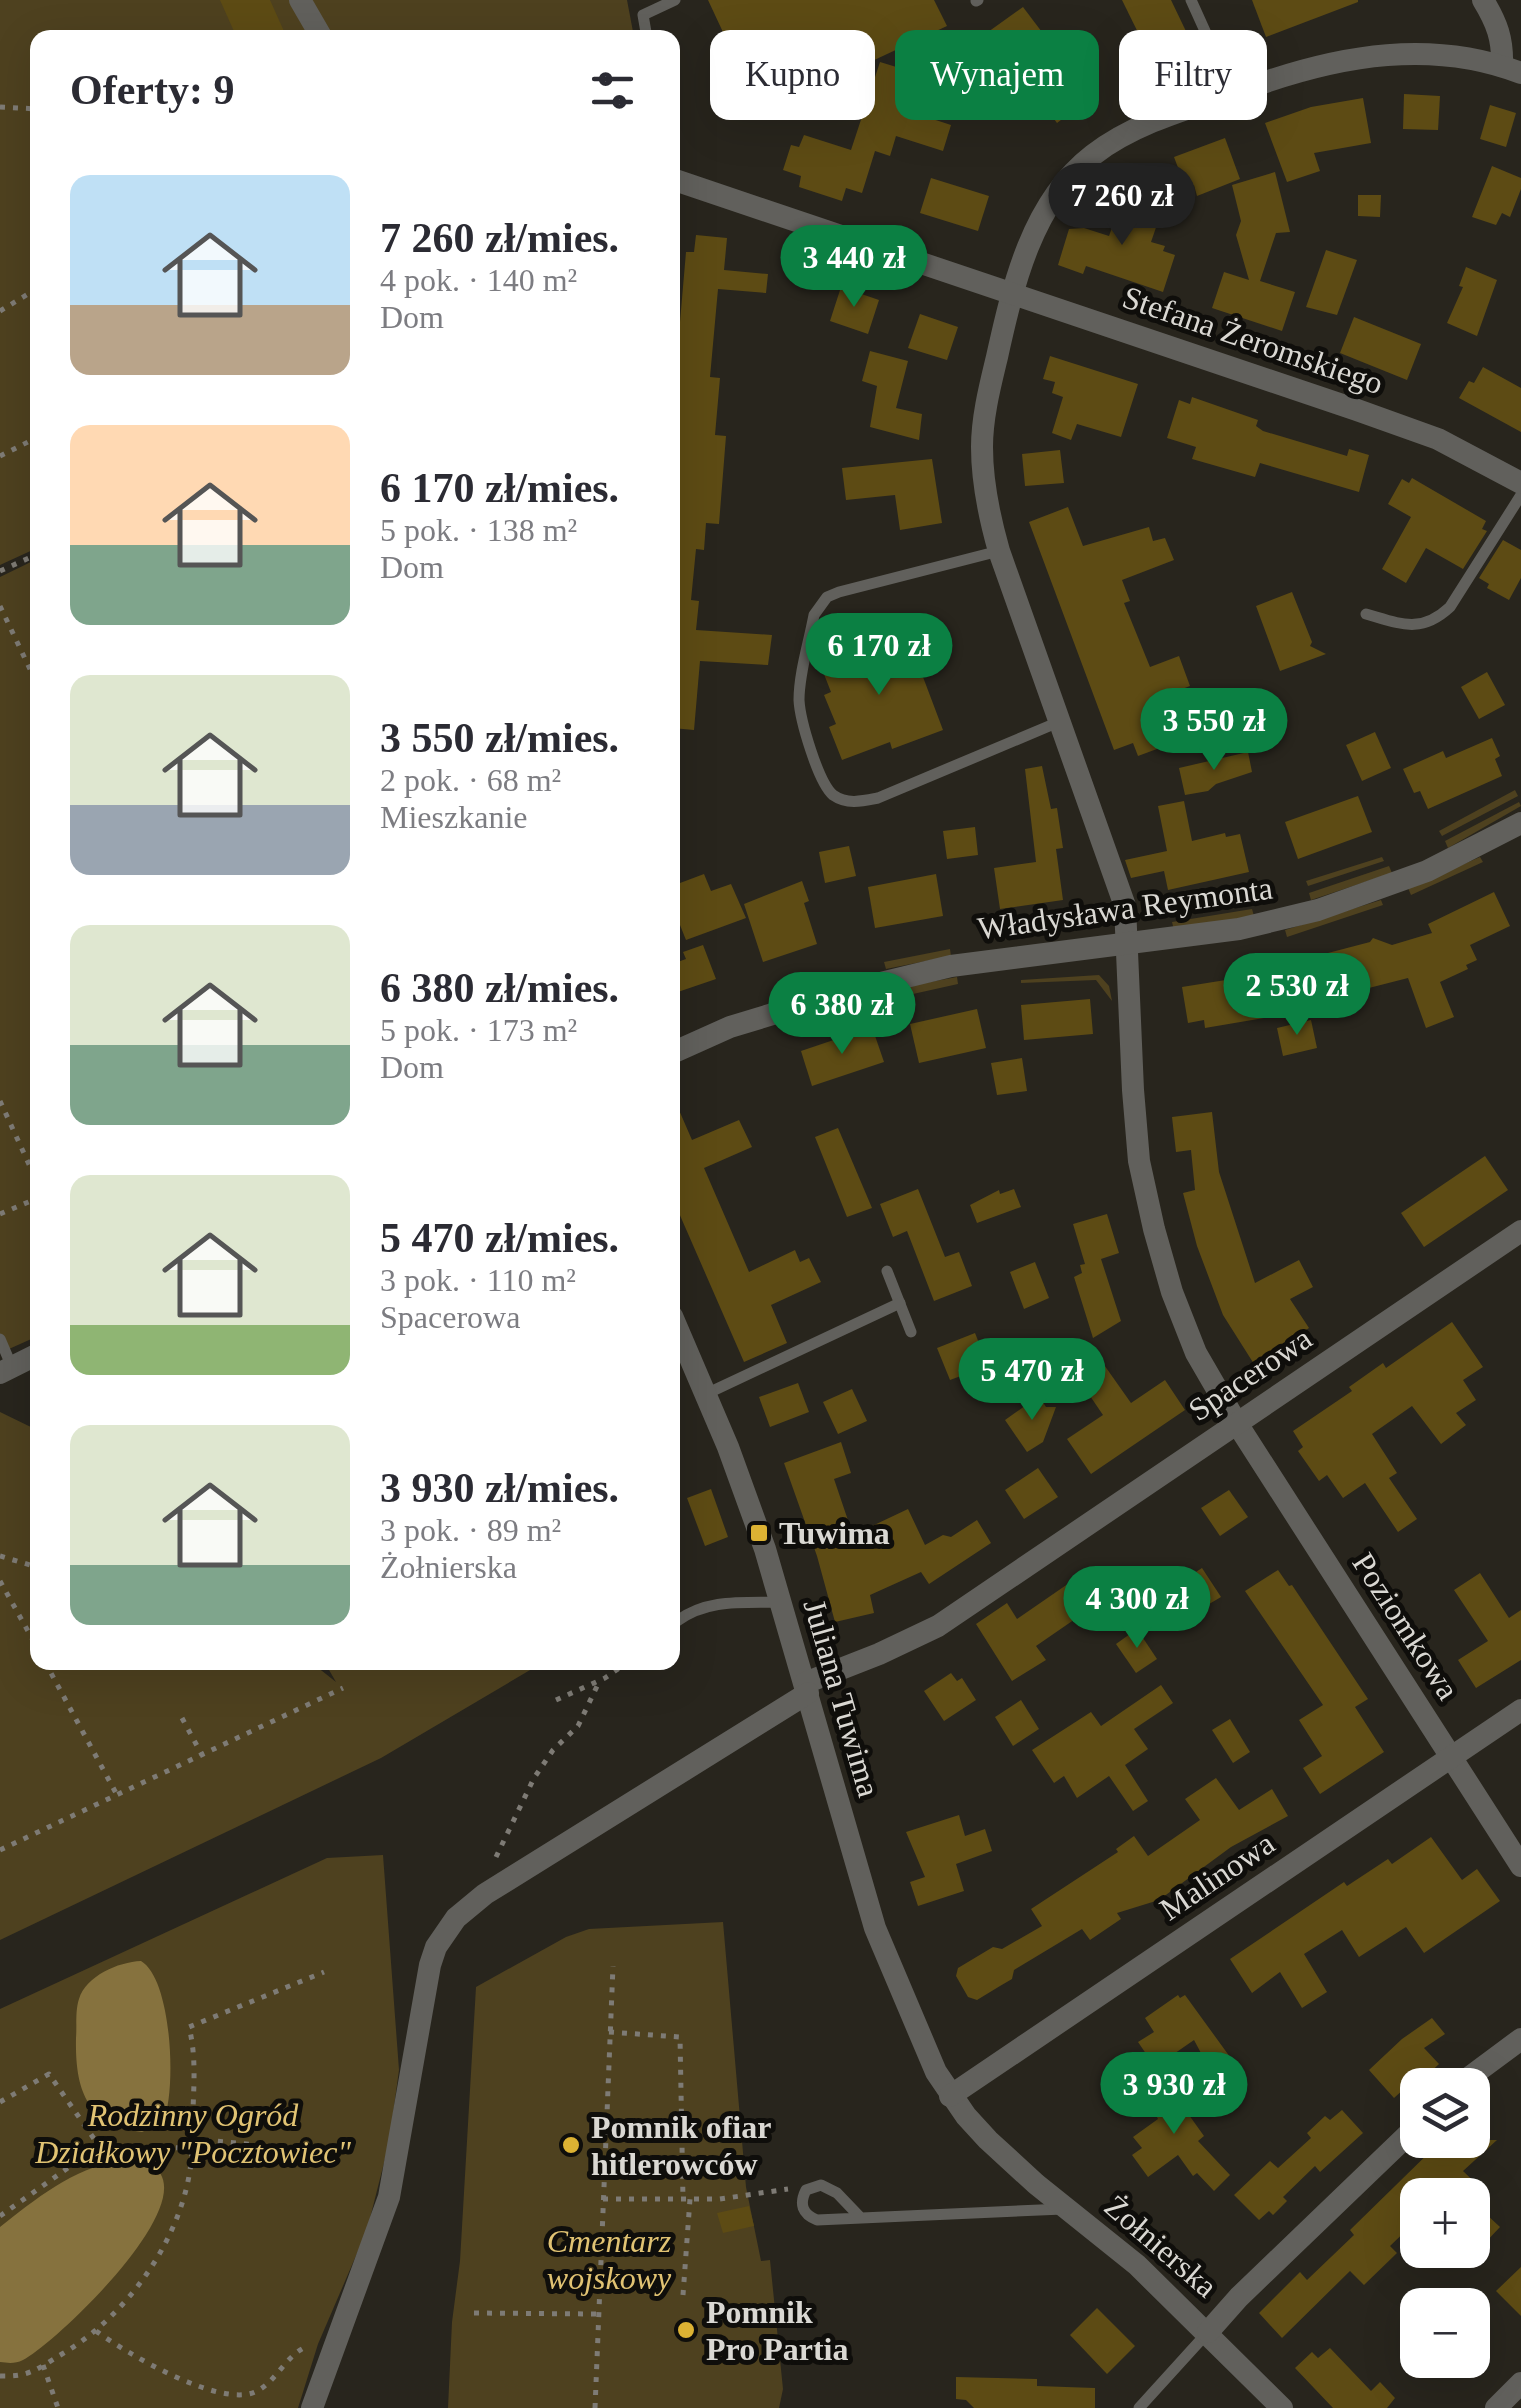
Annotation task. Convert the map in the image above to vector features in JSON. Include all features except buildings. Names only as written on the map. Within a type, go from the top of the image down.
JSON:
[{"type":"street","points":[[300,0],[317,30]]},
{"type":"street","points":[[1483,0],[1498,26],[1511,70]]},
{"type":"street","name":"Poziomkowa","points":[[1267,82],[1314,67],[1387,54],[1456,56],[1511,70]]},
{"type":"street","name":"Poziomkowa","points":[[1164,120],[1128,134],[1092,156],[1048,205],[1012,292],[989,392],[982,443],[985,503],[1124,906],[1139,1161],[1172,1292],[1196,1353],[1236,1422],[1521,1866]]},
{"type":"street","name":"Stefana Żeromskiego","points":[[680,183],[1438,439],[1521,483]]},
{"type":"street","name":"Władysława Reymonta","points":[[680,1050],[730,1028],[866,986],[952,966],[1239,930],[1318,910],[1427,871],[1521,823]]},
{"type":"street","name":"Spacerowa","points":[[312,2408],[389,2197],[430,1966],[446,1932],[479,1898],[806,1688],[938,1626],[1521,1230]]},
{"type":"street","name":"Juliana Tuwima","points":[[680,1334],[746,1494],[782,1602],[888,1964],[920,2040],[950,2096]]},
{"type":"street","points":[[6,1370],[30,1358]]},
{"type":"street","name":"Malinowa","points":[[950,2096],[1521,1710]]},
{"type":"street","points":[[1481,2068],[1521,2038]]},
{"type":"street","name":"Żołnierska","points":[[950,2096],[988,2140],[1104,2236],[1208,2332],[1282,2408]]},
{"type":"street","points":[[1208,2332],[1400,2143]]},
{"type":"street","points":[[1496,2408],[1521,2383]]},
{"type":"lane","points":[[646,30],[643,15],[675,0]]},
{"type":"lane","points":[[1191,0],[1205,30]]},
{"type":"lane","points":[[1366,614],[1405,625],[1438,618],[1450,607],[1521,495]]},
{"type":"lane","points":[[999,551],[839,592],[820,604],[814,615],[799,697],[802,720],[825,786],[845,801],[878,798],[1061,721]]},
{"type":"lane","points":[[887,1271],[911,1332]]},
{"type":"lane","points":[[706,1394],[900,1303]]},
{"type":"lane","points":[[0,1339],[6,1370]]},
{"type":"lane","points":[[680,1620],[716,1604],[782,1602]]},
{"type":"lane","points":[[860,2216],[830,2188],[812,2186],[802,2199],[802,2209],[808,2216],[827,2220],[1068,2209]]},
{"type":"lane","points":[[1138,2408],[1208,2332]]},
{"type":"path","points":[[0,107],[30,109]]},
{"type":"path","points":[[0,311],[30,293]]},
{"type":"path","points":[[0,456],[30,441]]},
{"type":"path","points":[[0,572],[30,558]]},
{"type":"path","points":[[0,606],[30,669]]},
{"type":"path","points":[[0,1101],[30,1167]]},
{"type":"path","points":[[0,1214],[30,1201]]},
{"type":"path","points":[[0,1556],[30,1565]]},
{"type":"path","points":[[0,1581],[30,1635]]},
{"type":"path","points":[[49,1670],[118,1795]]},
{"type":"path","points":[[556,1700],[616,1670]]},
{"type":"path","points":[[479,1898],[534,1778],[553,1750],[578,1726],[600,1680]]},
{"type":"path","points":[[0,1850],[343,1688]]},
{"type":"path","points":[[182,1718],[202,1755]]},
{"type":"path","points":[[595,2408],[614,1966]]},
{"type":"path","points":[[0,2376],[24,2376],[96,2331],[127,2298],[157,2256],[181,2202],[191,2148],[194,2059],[189,2027],[324,1972]]},
{"type":"path","points":[[609,2032],[680,2037],[686,2199],[684,2296]]},
{"type":"path","points":[[0,2102],[49,2074],[99,2146]]},
{"type":"path","points":[[192,2139],[291,2148],[336,2157]]},
{"type":"path","points":[[0,2216],[99,2146],[191,2148]]},
{"type":"path","points":[[602,2199],[734,2198],[788,2188],[806,2190]]},
{"type":"path","points":[[474,2313],[598,2314]]},
{"type":"path","points":[[96,2331],[139,2360],[182,2379],[239,2396],[265,2386],[305,2346],[318,2344],[332,2349]]},
{"type":"path","points":[[43,2365],[58,2408]]},
{"type":"green space","points":[[0,0],[627,0],[633,30],[30,30],[30,551],[0,565]]},
{"type":"green space","points":[[30,562],[30,1340],[0,1353],[0,577]]},
{"type":"green space","points":[[1515,790],[1518,796],[1442,836],[1439,831]]},
{"type":"green space","points":[[1519,802],[1521,806],[1448,848],[1445,841]]},
{"type":"green space","points":[[1382,857],[1384,861],[1308,886],[1306,881]]},
{"type":"green space","points":[[1480,857],[1483,862],[1411,895],[1408,888]]},
{"type":"green space","points":[[1389,866],[1392,873],[1311,900],[1309,893]]},
{"type":"green space","points":[[1381,900],[1383,905],[1287,937],[1285,930]]},
{"type":"green space","points":[[1252,909],[1254,916],[1174,930],[1172,922]]},
{"type":"green space","points":[[950,949],[951,956],[886,969],[884,962]]},
{"type":"green space","points":[[1099,975],[1109,986],[1112,1001],[1096,980],[1021,983],[1021,980]]},
{"type":"green space","points":[[957,977],[958,984],[904,996],[903,987]]},
{"type":"green space","points":[[0,1412],[30,1427],[30,1670],[321,1670],[336,1682],[329,1670],[530,1670],[381,1758],[0,1940]]},
{"type":"green space","name":"Rodzinny Ogród Działkowy \"Pocztowiec\"","points":[[383,1855],[399,2070],[389,2143],[367,2230],[318,2344],[298,2408],[0,2408],[0,2009],[327,1858]]},
{"type":"green space","name":"Cmentarz wojskowy","points":[[723,1922],[746,2187],[761,2261],[770,2260],[783,2389],[779,2408],[448,2408],[476,1987],[566,1937],[589,1929]]},
{"type":"shaded area","points":[[141,1961],[159,1989],[170,2062],[163,2122],[142,2132],[108,2122],[96,2113],[82,2088],[76,2056],[78,2004],[83,1991],[113,1967]]},
{"type":"shaded area","points":[[118,2161],[149,2164],[163,2180],[161,2205],[146,2235],[94,2299],[65,2327],[23,2360],[0,2362],[0,2227],[70,2178]]},
{"type":"place","name":"Tuwima","points":[[759,1533]]},
{"type":"place","name":"Pomnik ofiar hitlerowców","points":[[571,2145]]},
{"type":"place","name":"Pomnik Pro Partia","points":[[686,2330]]}]
